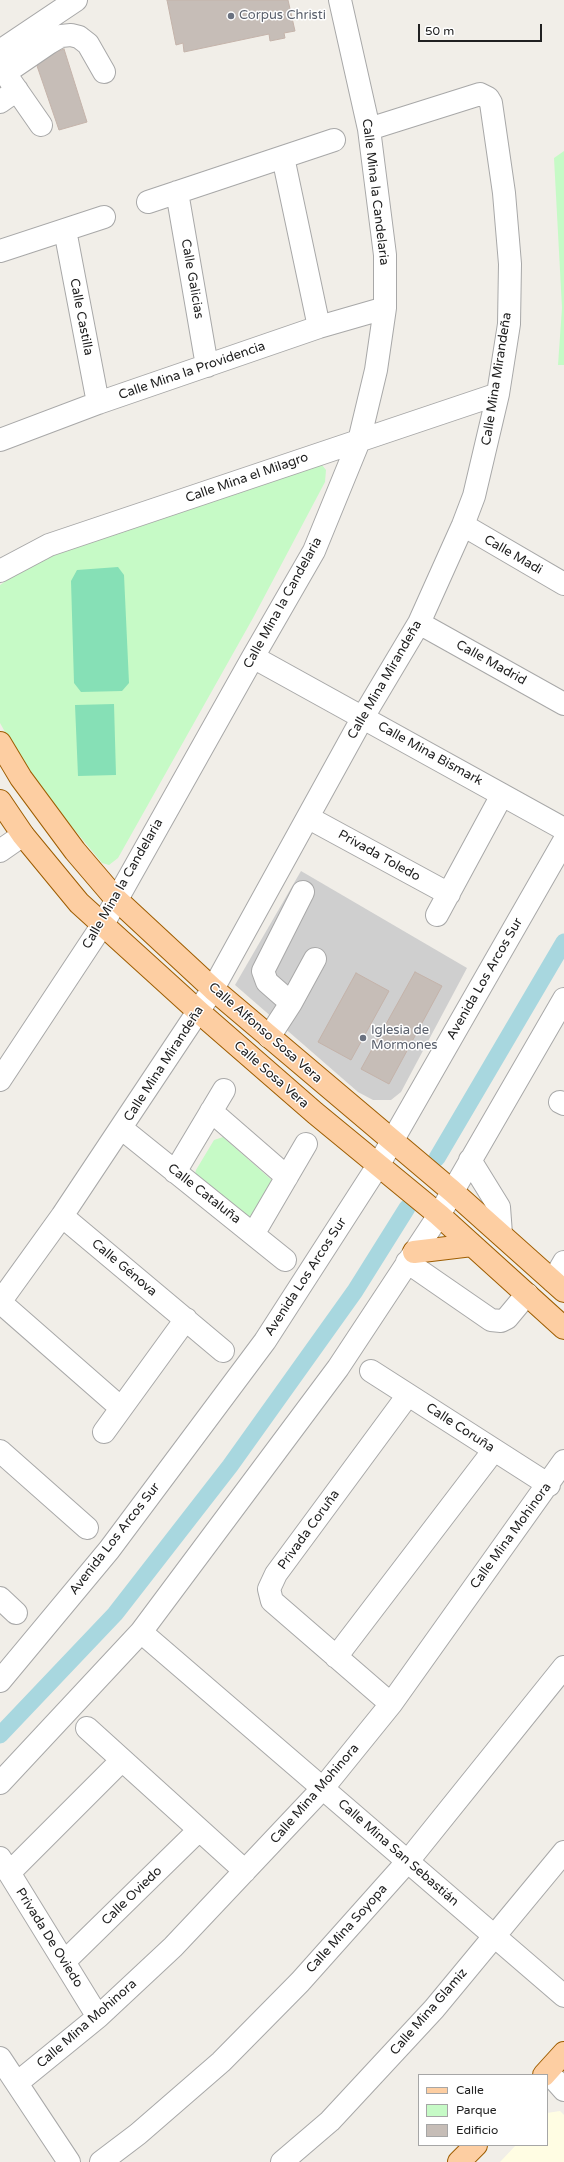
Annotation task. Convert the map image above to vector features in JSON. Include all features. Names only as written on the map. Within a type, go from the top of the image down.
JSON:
[{"type":"main road","name":"Calle Alfonso Sosa Vera","points":[[0,743],[21,778],[75,851],[116,899],[213,989],[452,1191],[559,1286]]},
{"type":"main road","name":"Calle Sosa Vera","points":[[0,801],[24,835],[79,903],[199,1012],[315,1113],[379,1164],[439,1215],[564,1328]]},
{"type":"main road","points":[[411,1257],[472,1245]]},
{"type":"main road","points":[[546,2073],[564,2053]]},
{"type":"main road","points":[[459,2162],[475,2146]]},
{"type":"street","points":[[0,52],[76,0]]},
{"type":"street","name":"Calle Mina la Candelaria","points":[[0,1080],[103,924],[314,551],[359,440],[376,370],[385,308],[385,255],[369,129],[340,0]]},
{"type":"street","points":[[41,125],[5,83],[49,43],[61,36],[70,35],[79,37],[88,44],[104,72]]},
{"type":"street","name":"Calle Mina Mirandeña","points":[[0,1302],[62,1216],[213,989],[309,818],[363,717],[418,622],[463,525],[476,489],[498,394],[509,324],[510,264],[504,193],[491,103],[488,98],[480,94],[369,129]]},
{"type":"street","points":[[148,202],[334,140]]},
{"type":"street","points":[[283,157],[319,328]]},
{"type":"street","name":"Calle Galicias","points":[[177,192],[207,366]]},
{"type":"street","points":[[0,251],[104,217]]},
{"type":"street","name":"Calle Castilla","points":[[65,230],[98,403]]},
{"type":"street","name":"Calle Mina la Providencia","points":[[0,440],[98,403],[319,328],[385,308]]},
{"type":"street","name":"Calle Mina el Milagro","points":[[0,571],[49,545],[498,394]]},
{"type":"street","name":"Calle Madi","points":[[463,525],[564,584]]},
{"type":"street","name":"Calle Madrid","points":[[418,622],[563,700]]},
{"type":"street","name":"Calle Mina Bismark","points":[[253,657],[564,829]]},
{"type":"street","points":[[438,915],[502,795]]},
{"type":"street","name":"Privada Toledo","points":[[309,818],[449,894]]},
{"type":"street","points":[[0,851],[24,835]]},
{"type":"street","name":"Avenida Los Arcos Sur","points":[[0,1681],[109,1550],[265,1342],[379,1164],[564,841]]},
{"type":"street","points":[[291,1003],[267,982],[263,970],[303,892]]},
{"type":"street","points":[[270,1037],[315,959]]},
{"type":"street","points":[[0,1783],[141,1632],[338,1368],[439,1215],[564,999]]},
{"type":"street","points":[[175,1172],[224,1090]]},
{"type":"street","points":[[211,1111],[287,1177]]},
{"type":"street","name":"Calle Cataluña","points":[[121,1128],[254,1233],[285,1260]]},
{"type":"street","points":[[254,1233],[306,1144]]},
{"type":"street","points":[[470,1160],[499,1207],[501,1234]]},
{"type":"street","name":"Calle Génova","points":[[62,1216],[223,1351]]},
{"type":"street","points":[[411,1257],[491,1320],[501,1321],[507,1318],[527,1294]]},
{"type":"street","points":[[559,1286],[564,1262]]},
{"type":"street","points":[[0,1302],[121,1408]]},
{"type":"street","points":[[104,1432],[186,1320]]},
{"type":"street","name":"Calle Coruña","points":[[370,1371],[549,1485]]},
{"type":"street","name":"Privada Coruña","points":[[391,1704],[272,1601],[270,1589],[276,1574],[408,1395]]},
{"type":"street","points":[[336,1657],[494,1450]]},
{"type":"street","points":[[0,1451],[87,1528]]},
{"type":"street","name":"Calle Mina Mohinora","points":[[17,2083],[98,2017],[174,1947],[323,1788],[391,1704],[549,1485],[564,1461]]},
{"type":"street","points":[[0,1598],[16,1613]]},
{"type":"street","name":"Calle Mina San Sebastián","points":[[141,1632],[564,1996]]},
{"type":"street","name":"Calle Mina Soyopa","points":[[101,2162],[138,2134],[221,2062],[300,1982],[408,1861],[564,1667]]},
{"type":"street","points":[[87,1728],[245,1871]]},
{"type":"street","points":[[5,1865],[121,1760]]},
{"type":"street","name":"Calle Oviedo","points":[[64,1962],[199,1830]]},
{"type":"street","name":"Calle Mina Glamiz","points":[[282,2162],[330,2121],[424,2020],[564,1852]]},
{"type":"street","name":"Privada De Oviedo","points":[[5,1865],[98,2017]]},
{"type":"street","points":[[0,2058],[68,2162]]},
{"type":"street","points":[[548,2075],[564,2090]]},
{"type":"shaded area","name":"Iglesia de Mormones","points":[[301,871],[467,968],[401,1092],[391,1100],[373,1100],[358,1092],[235,985]]},
{"type":"shaded area","points":[[560,2111],[564,2115],[564,2162],[500,2162],[515,2146],[548,2146],[548,2113]]},
{"type":"green space","points":[[564,151],[564,365],[558,365],[562,308],[554,158]]},
{"type":"green space","points":[[322,465],[326,470],[325,482],[253,618],[118,858],[109,865],[102,863],[49,799],[14,748],[0,723],[0,585],[26,567],[67,548],[308,467]]},
{"type":"green space","points":[[118,567],[124,575],[129,683],[122,691],[81,692],[74,683],[71,581],[77,570]]},
{"type":"green space","points":[[114,704],[116,775],[78,776],[75,705]]},
{"type":"green space","points":[[223,1137],[275,1183],[248,1219],[193,1181],[196,1170],[214,1140]]},
{"type":"building","name":"Corpus Christi","points":[[167,0],[288,0],[295,31],[284,33],[285,38],[270,41],[269,34],[184,52],[183,43],[176,45]]},
{"type":"building","points":[[64,49],[87,122],[59,130],[35,60]]},
{"type":"building","points":[[415,972],[442,986],[389,1084],[361,1069]]},
{"type":"building","points":[[356,973],[389,991],[351,1060],[318,1042]]},
{"type":"waterway","points":[[437,1158],[564,942]]},
{"type":"waterway","points":[[0,1735],[115,1614],[230,1466],[355,1291],[407,1208]]},
{"type":"place","name":"Corpus Christi","points":[[231,16]]},
{"type":"place","name":"Iglesia de Mormones","points":[[363,1038]]}]
